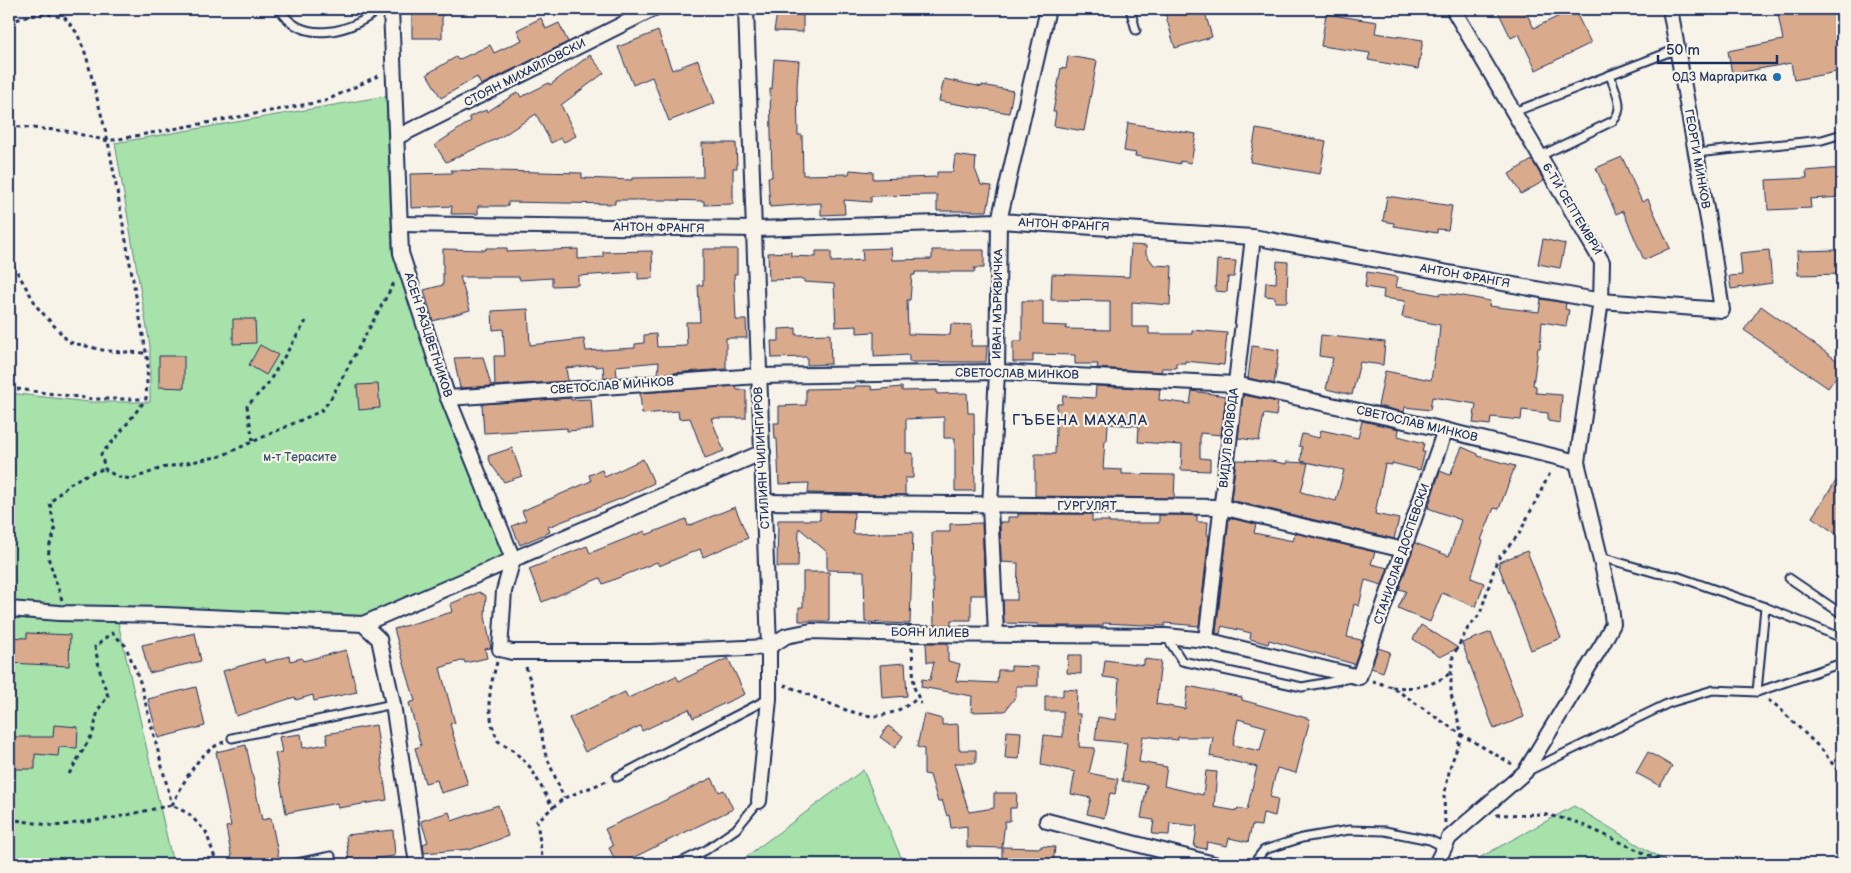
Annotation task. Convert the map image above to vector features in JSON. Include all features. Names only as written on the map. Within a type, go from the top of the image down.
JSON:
[{"type":"street","name":"АСЕН РАЗЦВЕТНИКОВ","points":[[391,9],[401,253],[448,398],[513,559]]},
{"type":"street","name":"СТОЯН МИХАЙЛОВСКИ","points":[[397,137],[653,9]]},
{"type":"street","name":"СТИЛИЯН ЧИЛИНГИРОВ","points":[[746,9],[769,647],[769,699],[759,801]]},
{"type":"street","name":"ИВАН МЪРКВИЧКА","points":[[996,634],[990,506],[997,372],[999,222],[1048,9]]},
{"type":"street","name":"6-ТИ СЕПТЕМВРИ","points":[[1453,9],[1602,262],[1601,301],[1577,462]]},
{"type":"street","name":"ГЕОРГИ МИНКОВ","points":[[1670,9],[1722,310]]},
{"type":"street","name":"АНТОН ФРАНГЯ","points":[[400,224],[754,229],[999,222],[1253,237],[1601,301],[1722,310]]},
{"type":"street","name":"ВИДУЛ ВОЙВОДА","points":[[1206,640],[1253,237]]},
{"type":"street","name":"СВЕТОСЛАВ МИНКОВ","points":[[448,398],[758,376],[997,372],[1235,384],[1445,430],[1577,462]]},
{"type":"street","name":"СТАНИСЛАВ ДОСПЕВСКИ","points":[[1359,677],[1445,430]]},
{"type":"street","points":[[9,609],[59,613],[165,615],[363,624],[763,452]]},
{"type":"street","points":[[1436,864],[1446,842],[1525,772],[1599,651],[1613,624],[1610,598],[1601,557],[1577,462]]},
{"type":"street","name":"ГУРГУЛЯТ","points":[[765,502],[990,506],[1221,507],[1404,550]]},
{"type":"street","points":[[506,651],[504,591],[513,559]]},
{"type":"street","points":[[363,624],[379,639],[393,704],[417,864]]},
{"type":"street","name":"БОЯН ИЛИЕВ","points":[[506,651],[651,652],[769,647],[786,636],[811,631],[911,634],[1166,636],[1206,640],[1359,677]]},
{"type":"street","points":[[1047,821],[1214,864]]},
{"type":"lane","points":[[280,9],[293,25],[308,31],[332,32],[354,25],[379,9]]},
{"type":"lane","points":[[1130,9],[1136,30]]},
{"type":"lane","points":[[1514,112],[1677,49]]},
{"type":"lane","points":[[1540,156],[1613,121],[1618,116],[1620,106],[1610,75]]},
{"type":"lane","points":[[1696,152],[1822,140],[1842,134]]},
{"type":"lane","points":[[1601,557],[1656,573],[1676,576],[1765,606],[1842,638]]},
{"type":"lane","points":[[1789,578],[1842,614]]},
{"type":"lane","points":[[1757,692],[1765,606]]},
{"type":"lane","points":[[1166,636],[1182,661],[1302,687],[1359,677]]},
{"type":"lane","points":[[1525,772],[1669,703],[1712,690],[1757,692],[1842,663]]},
{"type":"lane","points":[[617,777],[769,699]]},
{"type":"lane","points":[[232,738],[393,704]]},
{"type":"lane","name":"СТИЛИЯН ЧИЛИНГИРОВ","points":[[677,864],[706,850],[736,829],[759,801]]},
{"type":"lane","points":[[1253,864],[1264,850],[1302,838],[1349,830],[1385,831],[1446,842]]},
{"type":"lane","points":[[292,864],[331,856],[332,864]]},
{"type":"path","points":[[9,22],[28,16],[48,14],[65,18],[77,33],[86,55],[108,142],[148,362],[146,399],[101,454],[105,469],[117,477],[132,480],[162,468],[221,456],[321,411],[330,400],[405,263]]},
{"type":"path","points":[[9,126],[66,131],[108,142],[325,102],[394,68]]},
{"type":"path","points":[[9,258],[38,308],[69,342],[107,351],[146,353]]},
{"type":"path","points":[[253,441],[247,406],[267,385],[306,321]]},
{"type":"path","points":[[9,388],[93,398],[146,399]]},
{"type":"path","points":[[1446,842],[1444,797],[1450,767],[1462,734],[1452,694],[1450,673],[1453,656],[1468,628],[1480,614],[1497,560],[1519,534],[1558,458]]},
{"type":"path","points":[[59,613],[62,599],[48,557],[50,544],[56,532],[50,503],[64,489],[87,473],[105,469]]},
{"type":"path","points":[[69,774],[93,733],[98,710],[108,696],[101,676],[95,647],[112,633],[125,645],[140,678],[172,806]]},
{"type":"path","points":[[911,634],[914,687],[920,704]]},
{"type":"path","points":[[553,808],[531,768],[514,751],[498,741],[492,725],[489,703],[491,685],[506,651],[526,666],[534,693],[545,752],[564,798]]},
{"type":"path","points":[[1359,677],[1392,687],[1412,689],[1428,685],[1450,673]]},
{"type":"path","points":[[769,680],[802,691],[843,709],[873,716],[906,707],[918,698]]},
{"type":"path","points":[[1392,687],[1462,734],[1525,772]]},
{"type":"path","points":[[1757,692],[1777,706],[1822,750],[1842,774]]},
{"type":"path","points":[[172,806],[186,777],[202,758],[216,744],[232,738]]},
{"type":"path","points":[[543,864],[537,821],[564,798],[617,777]]},
{"type":"path","points":[[9,819],[55,826],[113,818],[172,806],[190,814],[206,832],[217,864]]},
{"type":"path","points":[[1475,816],[1543,814],[1574,821],[1668,864]]},
{"type":"green space","name":"м-т Терасите","points":[[386,96],[392,252],[507,555],[360,621],[115,609],[173,864],[9,864],[9,393],[89,402],[150,402],[150,346],[115,143]]},
{"type":"green space","points":[[863,770],[904,864],[736,864]]},
{"type":"green space","points":[[1574,806],[1670,864],[1468,864]]},
{"type":"building","points":[[1164,9],[1204,9],[1212,37],[1175,48]]},
{"type":"building","points":[[1497,9],[1524,9],[1534,28],[1574,9],[1591,43],[1536,70],[1519,34],[1511,38]]},
{"type":"building","points":[[1777,9],[1836,9],[1842,42],[1842,71],[1794,80],[1791,63],[1732,74],[1728,51],[1783,40]]},
{"type":"building","points":[[412,12],[442,12],[442,38],[412,38]]},
{"type":"building","points":[[777,13],[803,15],[803,32],[774,31]]},
{"type":"building","points":[[1326,14],[1377,22],[1375,33],[1423,40],[1418,69],[1368,60],[1370,53],[1321,46]]},
{"type":"building","points":[[541,18],[546,29],[559,23],[568,42],[481,85],[477,77],[441,98],[427,74],[456,57],[458,60],[490,45],[494,53],[522,40],[517,30]]},
{"type":"building","points":[[658,31],[672,70],[698,60],[715,103],[669,121],[652,77],[633,85],[618,47]]},
{"type":"building","points":[[590,55],[604,73],[561,105],[576,136],[564,142],[561,138],[551,143],[536,114],[501,137],[446,162],[435,145],[471,121],[469,117],[486,110],[487,112],[518,92],[521,97],[549,83],[550,85]]},
{"type":"building","points":[[1068,56],[1097,61],[1084,131],[1054,126],[1056,112],[1053,112],[1061,68],[1066,69]]},
{"type":"building","points":[[774,59],[799,61],[797,86],[798,135],[802,135],[803,175],[849,174],[850,170],[873,172],[873,179],[937,177],[937,172],[953,172],[955,155],[976,158],[975,169],[981,185],[992,186],[987,211],[937,211],[937,195],[871,196],[871,202],[844,200],[845,214],[821,215],[821,203],[770,207],[768,177],[772,177],[770,89],[772,89]]},
{"type":"building","points":[[944,79],[1013,91],[1009,113],[939,101]]},
{"type":"building","points":[[1128,123],[1196,134],[1191,163],[1180,161],[1180,164],[1135,156],[1136,153],[1124,151]]},
{"type":"building","points":[[1256,129],[1326,141],[1320,174],[1250,162]]},
{"type":"building","points":[[702,143],[736,143],[737,168],[733,168],[733,204],[704,205],[704,201],[668,200],[615,200],[615,204],[508,202],[508,206],[478,206],[478,214],[451,214],[452,206],[411,208],[410,174],[453,173],[451,170],[582,173],[582,178],[632,180],[632,178],[703,177]]},
{"type":"building","points":[[1622,157],[1642,202],[1648,199],[1670,248],[1644,260],[1623,211],[1616,214],[1596,168]]},
{"type":"building","points":[[1532,160],[1544,181],[1521,194],[1509,174]]},
{"type":"building","points":[[1842,168],[1842,197],[1810,199],[1811,208],[1768,210],[1766,180],[1807,178],[1806,171]]},
{"type":"building","points":[[1387,196],[1452,206],[1448,230],[1437,229],[1437,233],[1394,226],[1394,223],[1383,221]]},
{"type":"building","points":[[1543,239],[1565,244],[1560,268],[1538,264]]},
{"type":"building","points":[[1131,245],[1146,246],[1146,254],[1154,265],[1172,266],[1170,305],[1132,302],[1132,327],[1149,327],[1149,334],[1192,334],[1192,330],[1227,333],[1224,365],[1185,361],[1185,363],[1176,363],[1176,368],[1162,368],[1161,372],[1097,368],[1098,364],[1075,364],[1075,355],[1033,354],[1033,362],[1013,362],[1013,341],[1022,341],[1022,301],[1043,301],[1043,325],[1067,326],[1066,329],[1110,330],[1110,301],[1051,300],[1052,274],[1129,277]]},
{"type":"building","points":[[486,248],[507,248],[507,252],[578,249],[578,259],[603,257],[603,252],[652,251],[653,278],[638,279],[638,272],[578,276],[578,285],[552,286],[552,278],[520,280],[519,277],[460,277],[470,310],[433,321],[424,290],[443,285],[443,249],[486,250]]},
{"type":"building","points":[[891,248],[892,260],[932,259],[932,250],[984,250],[984,268],[974,268],[975,272],[915,272],[915,275],[912,275],[910,300],[907,300],[908,334],[950,335],[951,324],[972,325],[971,346],[987,346],[986,362],[909,362],[909,355],[874,357],[874,332],[857,333],[857,326],[836,327],[834,284],[804,282],[804,279],[769,280],[768,253],[791,252],[791,256],[816,257],[816,251],[831,251],[831,262],[863,260],[862,249]]},
{"type":"building","points":[[703,249],[737,249],[737,274],[734,274],[736,320],[746,320],[747,338],[726,338],[726,369],[658,374],[659,362],[616,366],[617,377],[604,378],[603,366],[596,367],[596,365],[566,368],[568,381],[460,388],[454,358],[483,357],[491,385],[495,384],[494,356],[505,356],[503,329],[493,330],[492,311],[528,309],[530,345],[584,339],[586,351],[635,348],[635,344],[644,343],[644,335],[656,334],[657,347],[687,346],[686,322],[700,322],[698,285],[703,285]]},
{"type":"building","points":[[1769,250],[1772,283],[1731,289],[1729,276],[1742,275],[1740,253]]},
{"type":"building","points":[[1842,250],[1842,274],[1798,275],[1797,251]]},
{"type":"building","points":[[1217,260],[1236,261],[1234,277],[1228,277],[1227,292],[1215,291]]},
{"type":"building","points":[[1277,261],[1288,262],[1287,302],[1275,302],[1275,297],[1265,296],[1266,282],[1276,283]]},
{"type":"building","points":[[1367,272],[1398,277],[1396,287],[1490,301],[1489,306],[1539,312],[1541,299],[1566,303],[1565,309],[1569,310],[1566,326],[1542,322],[1540,348],[1538,348],[1533,385],[1536,386],[1536,393],[1562,395],[1560,423],[1548,421],[1548,413],[1522,410],[1521,420],[1491,417],[1490,425],[1473,423],[1476,404],[1432,397],[1430,410],[1405,407],[1404,412],[1378,406],[1385,371],[1431,380],[1436,348],[1438,348],[1440,325],[1402,317],[1405,301],[1383,298],[1384,290],[1365,287]]},
{"type":"building","points":[[1761,306],[1842,364],[1842,381],[1836,377],[1828,388],[1744,330]]},
{"type":"building","points":[[233,319],[255,319],[256,343],[233,344]]},
{"type":"building","points":[[796,328],[796,335],[830,334],[831,364],[807,365],[807,357],[772,358],[771,341],[779,341],[779,329]]},
{"type":"building","points":[[1321,335],[1385,342],[1383,365],[1360,362],[1352,395],[1326,389],[1333,358],[1319,356]]},
{"type":"building","points":[[260,345],[278,355],[266,375],[249,365]]},
{"type":"building","points":[[1252,346],[1279,350],[1274,384],[1248,378]]},
{"type":"building","points":[[159,356],[184,356],[184,388],[159,387]]},
{"type":"building","points":[[378,384],[380,408],[359,410],[357,385]]},
{"type":"building","points":[[736,386],[737,390],[746,390],[746,418],[711,418],[724,451],[705,458],[690,418],[679,419],[678,411],[642,414],[640,393]]},
{"type":"building","points":[[855,386],[871,386],[872,390],[902,387],[902,391],[937,390],[937,394],[967,393],[968,413],[974,413],[975,491],[955,491],[955,438],[944,438],[944,417],[906,419],[906,453],[913,453],[913,478],[905,478],[905,495],[808,493],[809,483],[779,484],[777,439],[775,439],[774,423],[779,423],[779,406],[806,405],[806,389],[855,388]]},
{"type":"building","points":[[1096,386],[1160,389],[1159,400],[1190,404],[1192,391],[1226,396],[1221,435],[1200,433],[1200,458],[1210,459],[1210,471],[1181,470],[1182,445],[1138,442],[1139,426],[1108,424],[1103,469],[1122,470],[1122,474],[1175,475],[1174,498],[1035,496],[1035,454],[1055,454],[1057,404],[1062,404],[1063,396],[1095,398]]},
{"type":"building","points":[[1243,395],[1278,402],[1276,416],[1264,414],[1259,441],[1238,438]]},
{"type":"building","points":[[570,398],[571,400],[591,399],[593,429],[567,431],[567,428],[484,433],[482,404]]},
{"type":"building","points":[[1362,421],[1399,429],[1398,436],[1424,443],[1422,452],[1425,452],[1420,470],[1392,463],[1392,465],[1385,464],[1375,514],[1399,519],[1394,539],[1231,500],[1236,460],[1271,461],[1286,464],[1286,462],[1308,463],[1301,492],[1336,501],[1344,470],[1301,461],[1302,447],[1299,446],[1302,434],[1319,438],[1321,430],[1358,438]]},
{"type":"building","points":[[1462,447],[1478,454],[1478,456],[1515,466],[1499,509],[1494,508],[1481,540],[1483,541],[1471,578],[1484,583],[1476,607],[1442,593],[1430,622],[1398,608],[1406,591],[1399,589],[1415,543],[1449,556],[1461,520],[1428,508],[1440,471],[1450,475]]},
{"type":"building","points":[[512,448],[522,476],[504,482],[491,464],[488,456]]},
{"type":"building","points":[[643,459],[654,483],[620,499],[548,527],[550,532],[520,545],[512,526],[526,520],[522,511],[591,481],[589,475],[602,470],[605,477]]},
{"type":"building","points":[[1842,472],[1842,538],[1812,517]]},
{"type":"building","points":[[735,507],[748,538],[703,557],[700,549],[659,566],[657,562],[603,584],[600,578],[542,602],[529,569],[587,546],[590,553],[645,531],[646,535],[686,519],[688,526]]},
{"type":"building","points":[[820,511],[854,512],[853,534],[913,532],[910,624],[865,622],[864,571],[827,570],[827,552],[799,528],[798,567],[777,567],[778,520],[820,520]]},
{"type":"building","points":[[1018,514],[1092,514],[1092,521],[1109,521],[1109,523],[1159,523],[1159,515],[1179,515],[1197,516],[1197,522],[1208,522],[1207,535],[1209,535],[1199,626],[1165,623],[1165,626],[1103,623],[1103,626],[1038,626],[1038,624],[1004,623],[1003,600],[1017,600],[1018,563],[1001,562],[1000,522],[1008,522],[1008,517],[1018,517]]},
{"type":"building","points":[[1229,518],[1256,524],[1254,533],[1293,541],[1295,533],[1375,552],[1371,564],[1388,568],[1382,585],[1365,580],[1359,606],[1354,604],[1347,637],[1361,640],[1362,643],[1354,664],[1269,640],[1268,644],[1250,639],[1251,633],[1222,626],[1220,634],[1216,633]]},
{"type":"building","points":[[982,523],[985,595],[971,595],[971,620],[951,620],[951,625],[934,625],[932,532],[950,532],[950,524]]},
{"type":"building","points":[[1527,551],[1561,638],[1531,650],[1499,567],[1499,562]]},
{"type":"building","points":[[803,572],[829,572],[829,621],[799,621],[799,607],[803,607]]},
{"type":"building","points":[[479,592],[486,596],[485,616],[491,648],[485,649],[487,658],[465,663],[464,660],[440,668],[455,723],[450,724],[468,785],[441,793],[437,780],[425,783],[415,748],[421,746],[409,703],[415,701],[394,629],[452,612],[450,604]]},
{"type":"building","points":[[1421,625],[1458,648],[1440,657],[1413,639]]},
{"type":"building","points":[[1491,632],[1524,717],[1494,729],[1462,643]]},
{"type":"building","points":[[27,633],[70,635],[69,666],[9,663],[9,637],[27,638]]},
{"type":"building","points":[[195,633],[201,661],[149,673],[142,645]]},
{"type":"building","points":[[926,643],[948,643],[948,661],[960,664],[956,681],[997,683],[998,670],[1011,670],[1011,666],[1038,667],[1038,686],[1016,686],[1016,696],[1005,711],[971,712],[972,696],[921,687],[922,679],[930,680],[934,662],[927,662]]},
{"type":"building","points":[[1378,648],[1390,652],[1383,672],[1371,668]]},
{"type":"building","points":[[346,650],[357,692],[314,701],[313,695],[296,700],[295,697],[236,716],[223,671],[264,659],[265,663],[289,656],[290,661],[302,658],[303,661]]},
{"type":"building","points":[[1068,655],[1081,655],[1081,674],[1067,673]]},
{"type":"building","points":[[728,658],[745,694],[693,718],[689,709],[642,731],[640,726],[585,752],[569,718],[625,692],[628,698],[676,676],[679,681]]},
{"type":"building","points":[[1144,659],[1161,661],[1156,704],[1185,709],[1188,686],[1242,697],[1242,700],[1310,719],[1296,773],[1277,768],[1270,797],[1278,799],[1275,816],[1263,813],[1261,826],[1252,825],[1248,842],[1229,838],[1227,846],[1207,842],[1206,849],[1194,847],[1197,826],[1170,823],[1169,835],[1152,834],[1154,820],[1141,818],[1147,785],[1122,781],[1127,743],[1095,740],[1098,717],[1116,720],[1119,679],[1103,677],[1105,660],[1144,665]],"holes":[[[1238,719],[1266,727],[1260,751],[1233,745]],[[1143,736],[1178,740],[1178,737],[1213,737],[1210,756],[1257,767],[1247,810],[1238,808],[1237,811],[1214,807],[1217,772],[1206,771],[1203,795],[1164,786],[1167,767],[1139,762]]]},
{"type":"building","points":[[905,663],[907,696],[882,698],[880,665]]},
{"type":"building","points":[[196,687],[205,726],[158,738],[148,699]]},
{"type":"building","points":[[1063,689],[1077,690],[1076,714],[1080,714],[1079,747],[1095,748],[1089,773],[1118,779],[1115,794],[1110,793],[1104,818],[1087,814],[1091,798],[1071,794],[1075,772],[1041,765],[1044,735],[1063,737],[1063,711],[1045,711],[1045,696],[1063,696]]},
{"type":"building","points":[[924,714],[942,719],[942,725],[958,724],[959,750],[976,750],[976,763],[954,763],[969,812],[994,808],[994,793],[1017,793],[1016,808],[1010,808],[1010,821],[1005,821],[1002,847],[1055,847],[1053,864],[1002,862],[1002,848],[967,847],[967,826],[951,828],[949,815],[947,816],[942,800],[938,802],[930,775],[924,774],[924,749],[917,747]]},
{"type":"building","points":[[54,725],[78,727],[77,748],[59,747],[58,756],[35,754],[35,769],[9,769],[9,737],[53,737]]},
{"type":"building","points":[[376,725],[387,800],[338,808],[337,803],[286,813],[275,753],[282,752],[279,737],[301,734],[303,748],[328,744],[326,734]]},
{"type":"building","points":[[888,726],[903,736],[895,748],[880,737]]},
{"type":"building","points":[[1007,731],[1021,732],[1019,759],[1005,758]]},
{"type":"building","points":[[246,745],[262,820],[271,818],[280,864],[233,864],[226,827],[231,826],[216,752]]},
{"type":"building","points":[[1648,752],[1672,766],[1660,786],[1636,773]]},
{"type":"building","points":[[712,778],[719,792],[724,790],[733,809],[617,864],[609,848],[613,846],[605,829]]},
{"type":"building","points":[[498,805],[508,836],[469,850],[424,853],[423,844],[428,842],[421,821],[449,812],[452,821]]},
{"type":"building","points":[[393,830],[395,856],[349,861],[346,835]]},
{"type":"place","name":"ОДЗ Маргаритка","points":[[1777,77]]},
{"type":"district","name":"ГЪБЕНА МАХАЛА","points":[[1080,420]]}]
